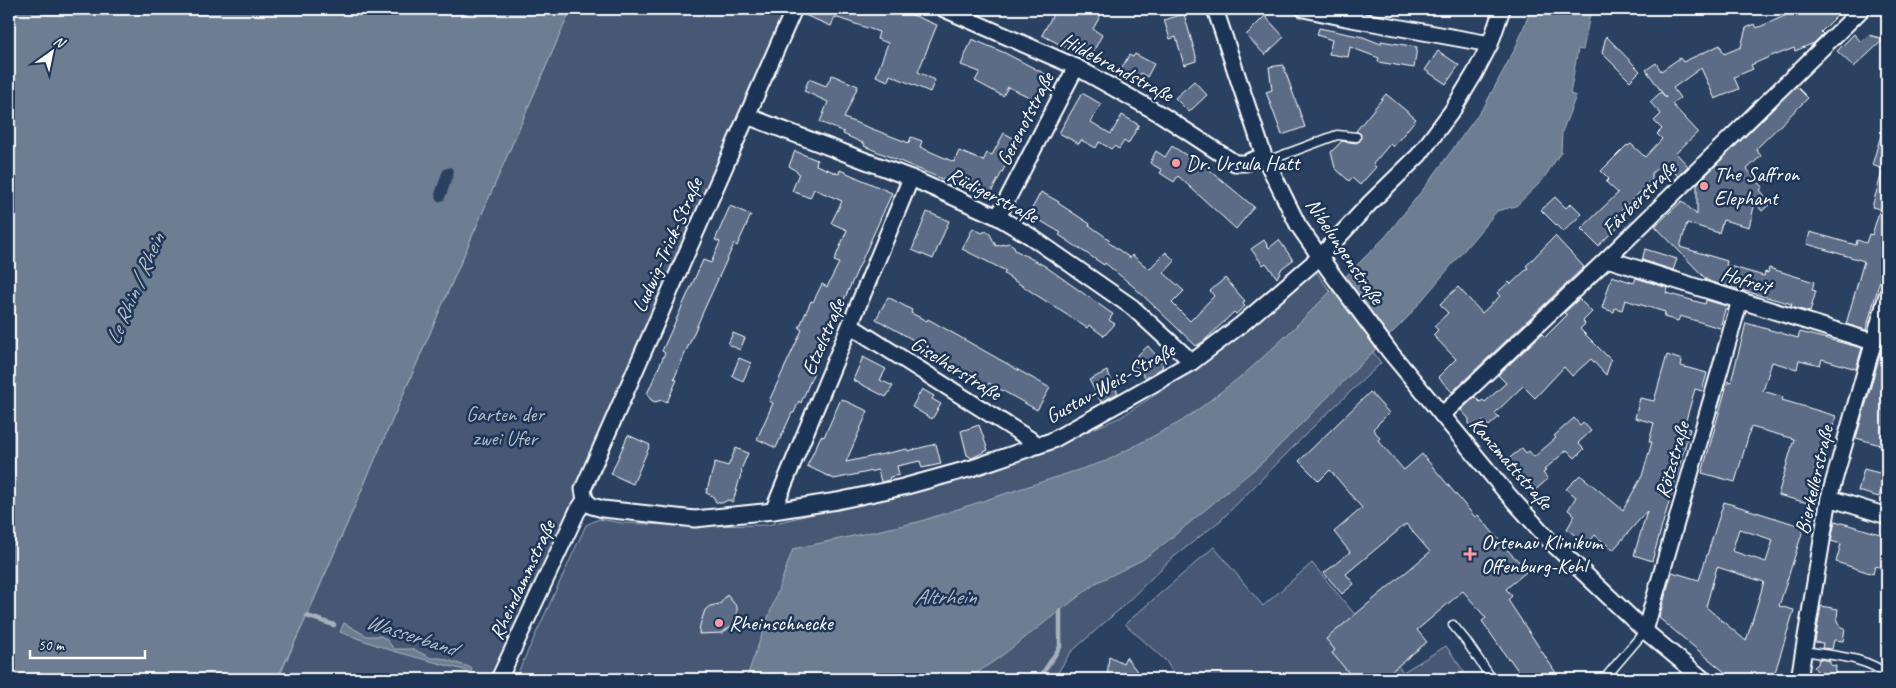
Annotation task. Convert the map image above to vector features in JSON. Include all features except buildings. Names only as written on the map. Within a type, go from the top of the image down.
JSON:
[{"type":"street","name":"Ludwig-Trick-Straße","points":[[585,500],[583,489],[794,9]]},
{"type":"street","name":"Hildebrandstraße","points":[[944,9],[980,16],[1162,115],[1235,163],[1245,163],[1266,158]]},
{"type":"street","name":"Nibelungenstraße","points":[[1215,9],[1266,158],[1298,225],[1385,346]]},
{"type":"street","points":[[1304,9],[1490,44]]},
{"type":"street","name":"Gustav-Weis-Straße","points":[[585,500],[592,506],[603,509],[695,519],[773,511],[837,502],[903,486],[972,468],[1051,441],[1192,362],[1242,324],[1320,257],[1419,155],[1452,111],[1490,44],[1502,9]]},
{"type":"street","name":"Färberstraße","points":[[1442,415],[1607,259],[1862,9]]},
{"type":"street","name":"Gerenotstraße","points":[[998,217],[1076,67]]},
{"type":"street","name":"Rüdigerstraße","points":[[747,116],[911,178],[998,217],[1030,236],[1132,307],[1192,362]]},
{"type":"street","name":"Etzelstraße","points":[[773,511],[911,178]]},
{"type":"street","name":"Hofreit","points":[[1607,259],[1872,342]]},
{"type":"street","name":"Bierkellerstraße","points":[[1800,679],[1828,498],[1887,295]]},
{"type":"street","name":"Rötzstraße","points":[[1645,631],[1740,300]]},
{"type":"street","name":"Giselherstraße","points":[[851,326],[1039,445]]},
{"type":"street","name":"Kanzmattstraße","points":[[1385,346],[1504,490],[1549,540],[1645,631],[1703,679]]},
{"type":"street","points":[[1828,498],[1887,516]]},
{"type":"street","name":"Rheindammstraße","points":[[499,679],[577,512],[585,500]]},
{"type":"lane","points":[[1266,158],[1337,135],[1356,137]]},
{"type":"lane","points":[[1453,626],[1466,641],[1492,679]]},
{"type":"lane","points":[[1604,679],[1645,631]]},
{"type":"lane","points":[[1804,651],[1868,662],[1887,675]]},
{"type":"green space","name":"Garten der zwei Ufer","points":[[571,9],[796,9],[594,488],[567,513],[490,679],[278,679],[307,616]]},
{"type":"green space","points":[[1310,263],[1381,363],[1317,423],[1221,520],[1170,560],[1120,609],[1070,653],[1054,679],[515,679],[586,525],[599,519],[622,523],[693,526],[767,525],[900,493],[1039,452],[1121,417],[1184,376],[1245,328]]},
{"type":"green space","points":[[1214,547],[1263,606],[1312,563],[1403,672],[1446,646],[1469,679],[1177,679],[1166,661],[1125,624]]},
{"type":"water","name":"Le Rhin / Rhein","points":[[9,9],[571,9],[305,620],[277,679],[9,679]]},
{"type":"water","name":"Altrhein","points":[[1531,9],[1591,9],[1583,50],[1578,49],[1570,94],[1576,96],[1562,132],[1561,152],[1542,181],[1516,206],[1497,211],[1407,318],[1263,462],[1142,560],[1096,583],[1000,657],[968,679],[746,679],[793,549],[918,522],[1106,461],[1182,421],[1249,370],[1287,335],[1386,236],[1428,183],[1485,105],[1516,47]]},
{"type":"water","points":[[344,623],[367,636],[381,636],[394,649],[413,649],[431,658],[441,658],[472,668],[471,672],[393,651],[340,632]]},
{"type":"pier","points":[[451,167],[453,175],[447,193],[444,200],[438,202],[435,194],[442,173],[444,169]]},
{"type":"waterway","points":[[1039,679],[1060,647],[1060,611]]},
{"type":"waterway","name":"Wasserband","points":[[307,616],[334,625]]},
{"type":"place","name":"Dr. Ursula Hatt","points":[[1176,163]]},
{"type":"place","name":"The Saffron Elephant","points":[[1704,186]]},
{"type":"place","name":"Ortenau Klinikum Offenburg-Kehl","points":[[1470,554]]},
{"type":"place","name":"Rheinschnecke","points":[[719,623]]}]
